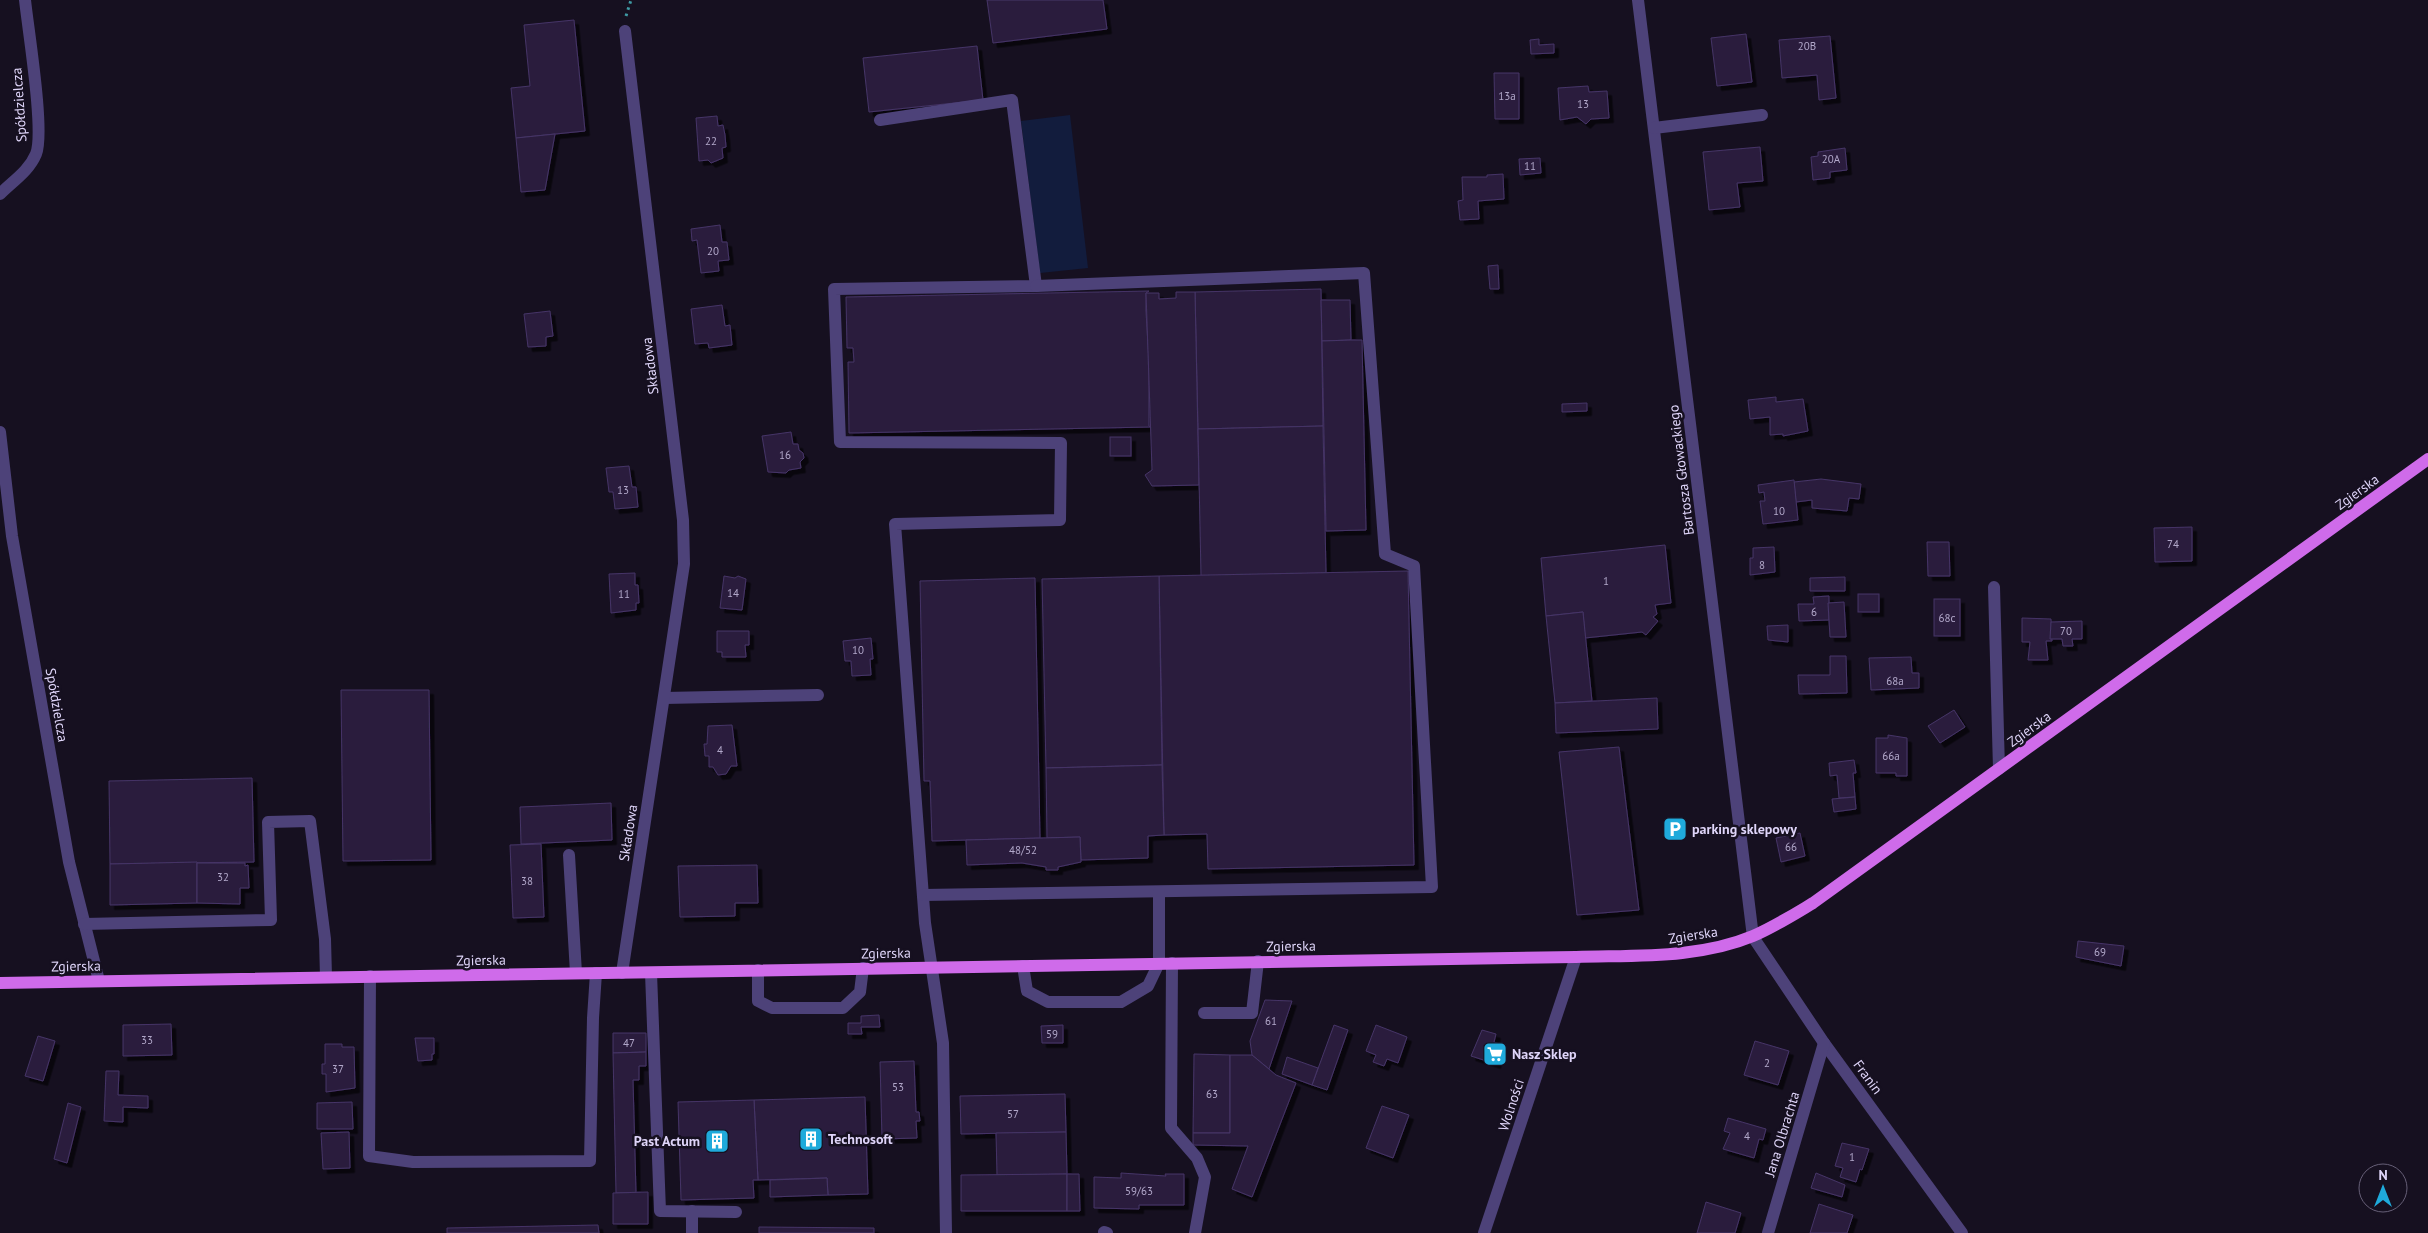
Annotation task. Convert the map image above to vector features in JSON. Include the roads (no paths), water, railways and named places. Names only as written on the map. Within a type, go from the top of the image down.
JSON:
[{"type":"main road","name":"Zgierska","points":[[0,983],[1576,957],[1688,952],[1734,943],[1752,937],[1813,903],[2428,459]]},
{"type":"street","name":"Spółdzielcza","points":[[0,194],[28,168],[37,153],[39,128],[25,0]]},
{"type":"street","name":"Bartosza Głowackiego","points":[[1638,0],[1752,937]]},
{"type":"street","name":"Składowa","points":[[622,973],[684,564],[683,520],[625,31]]},
{"type":"street","points":[[880,120],[1012,100],[1036,286]]},
{"type":"street","points":[[1654,128],[1762,115]]},
{"type":"street","points":[[924,895],[1432,887],[1414,566],[1385,554],[1364,274],[1036,286],[834,289],[840,442],[1060,443],[1060,520],[895,524],[925,923],[934,967],[943,1043],[946,1233]]},
{"type":"street","name":"Spółdzielcza","points":[[0,432],[12,536],[69,862],[99,981]]},
{"type":"street","points":[[1994,587],[1999,769]]},
{"type":"street","points":[[664,698],[818,695]]},
{"type":"street","points":[[84,924],[271,920],[268,822],[310,821],[325,938],[326,977]]},
{"type":"street","points":[[569,855],[576,973]]},
{"type":"street","points":[[1159,892],[1165,963],[1171,1128],[1197,1158],[1205,1177],[1195,1233]]},
{"type":"street","name":"Franin","points":[[1752,937],[1824,1043],[1962,1233]]},
{"type":"street","name":"Wolności","points":[[1484,1233],[1576,957]]},
{"type":"street","points":[[1204,1013],[1252,1013],[1258,961]]},
{"type":"street","points":[[1023,966],[1027,991],[1048,1002],[1121,1002],[1148,986],[1165,963]]},
{"type":"street","points":[[758,970],[758,1001],[772,1008],[843,1008],[860,992],[863,968]]},
{"type":"street","points":[[370,976],[369,1156],[413,1162],[590,1161],[593,1018],[596,973]]},
{"type":"street","points":[[651,973],[660,1211],[736,1212]]},
{"type":"street","name":"Jana Olbrachta","points":[[1768,1233],[1824,1043]]},
{"type":"street","points":[[692,1211],[692,1233]]},
{"type":"water","points":[[1070,115],[1088,268],[1040,273],[1021,121]]},
{"type":"place","name":"parking sklepowy","points":[[1675,829]]},
{"type":"place","name":"Nasz Sklep","points":[[1495,1054]]},
{"type":"place","name":"Technosoft","points":[[811,1139]]},
{"type":"place","name":"Past Actum","points":[[717,1141]]}]
